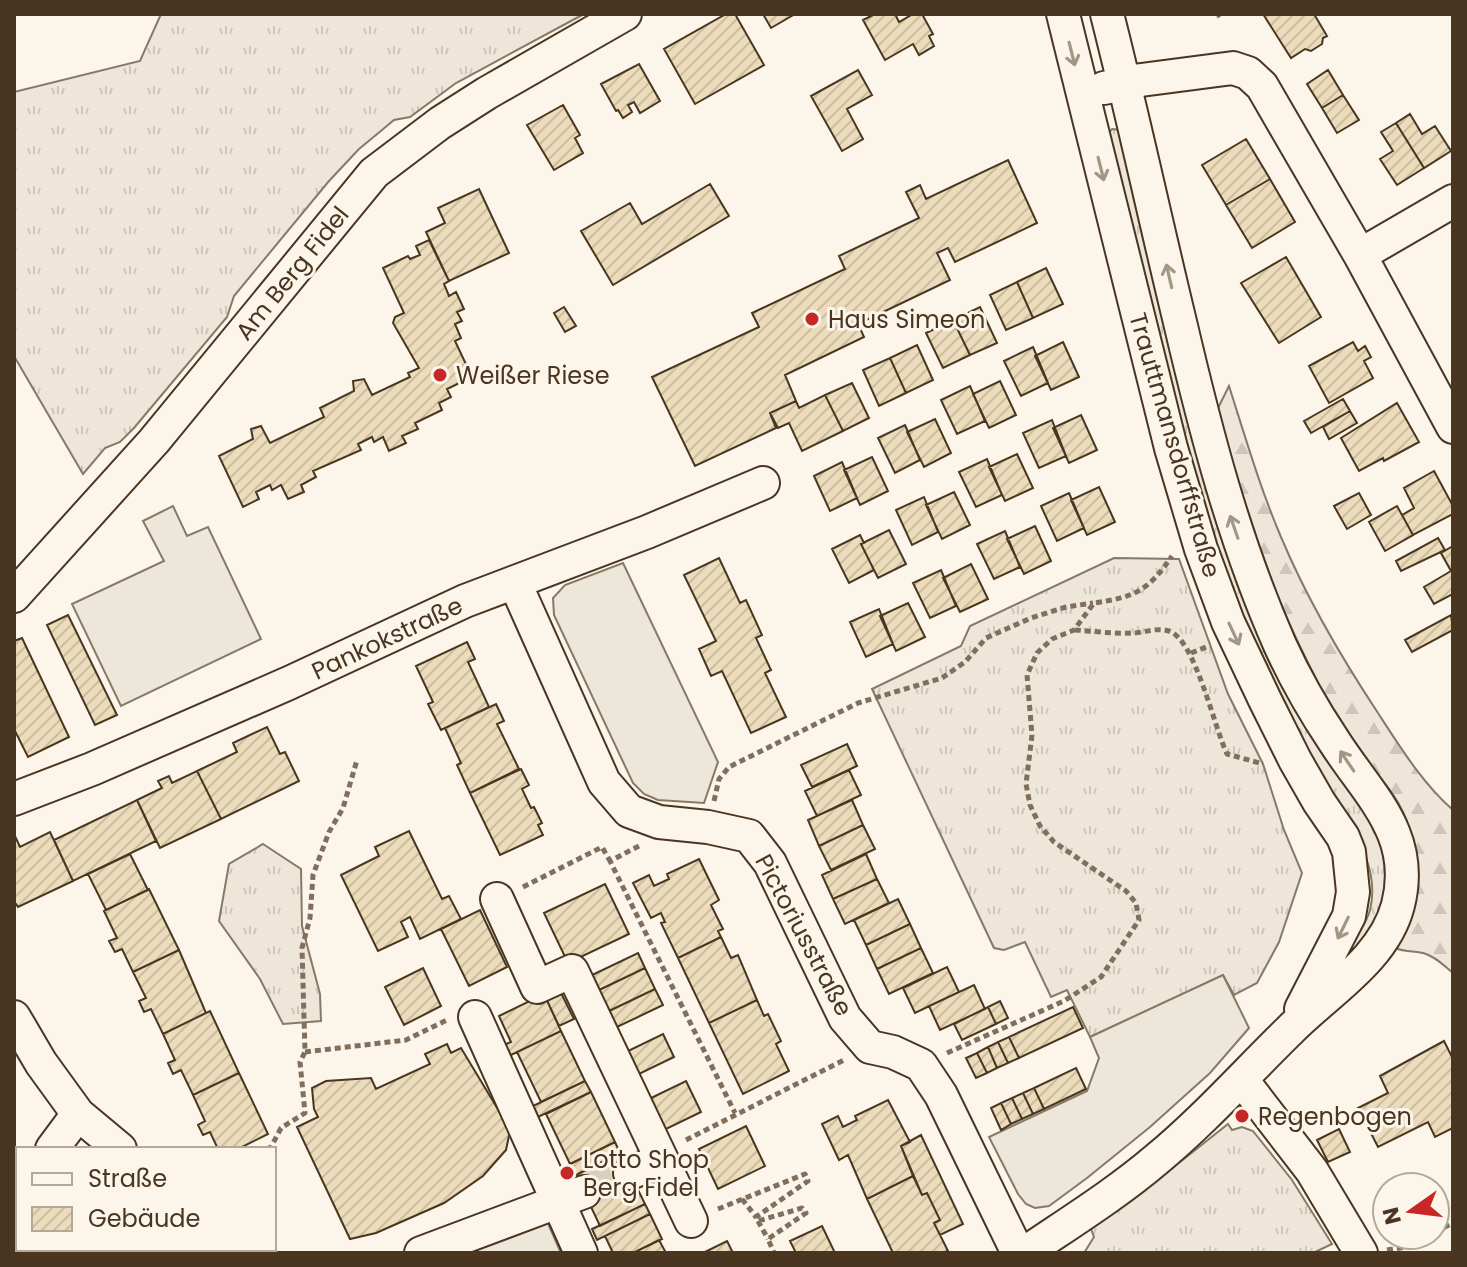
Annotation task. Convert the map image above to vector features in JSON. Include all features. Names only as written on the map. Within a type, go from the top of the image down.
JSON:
[{"type":"street","name":"Am Berg Fidel","points":[[14,596],[154,441],[374,173],[440,123],[487,93],[625,14]]},
{"type":"street","name":"Trauttmansdorffstraße","points":[[1063,14],[1171,448],[1201,549],[1228,622],[1265,700],[1295,760],[1343,837],[1349,852],[1353,892],[1349,916],[1290,1030]]},
{"type":"street","name":"Trauttmansdorffstraße","points":[[1107,14],[1202,417],[1226,505],[1252,578],[1282,648],[1333,740],[1392,824],[1404,867],[1397,910],[1369,958],[1290,1030]]},
{"type":"street","points":[[1082,93],[1125,83],[1233,68],[1248,73],[1262,86],[1360,255],[1453,427]]},
{"type":"street","points":[[1360,255],[1453,201]]},
{"type":"street","name":"Pankokstraße","points":[[14,799],[92,769],[289,683],[465,601],[647,532],[763,483]]},
{"type":"street","name":"Pictoriusstraße","points":[[515,583],[604,782],[629,811],[659,822],[749,836],[770,863],[845,1018],[870,1047]]},
{"type":"street","points":[[497,899],[537,987],[572,971],[691,1221]]},
{"type":"street","points":[[14,1017],[41,1063],[78,1114],[118,1147]]},
{"type":"street","points":[[475,1017],[570,1196],[581,1253]]},
{"type":"street","points":[[1025,1253],[1156,1160],[1242,1080],[1290,1030]]},
{"type":"street","points":[[870,1047],[893,1052],[921,1065],[941,1095],[1018,1253]]},
{"type":"street","points":[[1242,1080],[1312,1171],[1361,1253]]},
{"type":"street","points":[[53,1147],[78,1114]]},
{"type":"street","points":[[630,1173],[662,1160]]},
{"type":"street","points":[[421,1253],[570,1196]]},
{"type":"path","points":[[610,861],[696,826],[719,779],[729,767],[858,703],[942,678],[965,662],[986,638],[1009,628],[1066,607],[1127,598],[1158,577],[1176,549]]},
{"type":"path","points":[[1074,630],[1094,603]]},
{"type":"path","points":[[921,1065],[1064,1001],[1101,977],[1139,920],[1136,903],[1126,891],[1054,842],[1040,826],[1030,805],[1026,784],[1032,735],[1027,675],[1037,653],[1052,639],[1074,630],[1170,631],[1183,639],[1191,653],[1227,754],[1263,764]]},
{"type":"path","points":[[1191,653],[1214,645]]},
{"type":"path","points":[[271,1147],[281,1128],[305,1113],[300,1062],[305,1052],[302,948],[310,918],[313,875],[329,832],[343,808],[357,760]]},
{"type":"path","points":[[531,884],[602,847],[735,1113]]},
{"type":"path","points":[[305,1052],[406,1040],[455,1016],[475,1017]]},
{"type":"path","points":[[709,1127],[870,1047]]},
{"type":"path","points":[[691,1221],[805,1174],[808,1181],[757,1219]]},
{"type":"path","points":[[742,1199],[757,1219],[774,1253]]},
{"type":"path","points":[[757,1219],[802,1208],[806,1213],[768,1239]]},
{"type":"green space","points":[[161,14],[584,14],[456,83],[410,117],[394,120],[359,149],[234,296],[227,317],[134,428],[120,442],[105,448],[83,474],[14,356],[14,92],[140,61]]},
{"type":"green space","points":[[1112,129],[1120,130],[1180,389],[1207,488],[1382,847],[1385,894],[1382,905],[1371,928],[1351,954],[1349,947],[1370,910],[1372,894],[1368,863],[1296,729],[1229,585],[1193,474],[1162,361],[1108,134]]},
{"type":"green space","points":[[1229,386],[1273,518],[1313,605],[1403,752],[1453,810],[1453,973],[1427,954],[1395,948],[1412,873],[1409,828],[1391,792],[1343,728],[1308,663],[1280,601],[1246,506],[1217,410]]},
{"type":"green space","points":[[1114,558],[1179,559],[1228,694],[1263,764],[1284,830],[1302,873],[1279,942],[1257,983],[1234,995],[1223,975],[1090,1037],[1067,990],[1051,997],[1025,942],[1004,950],[994,948],[872,689],[961,646],[970,626]]},
{"type":"green space","points":[[263,844],[301,869],[302,926],[320,994],[321,1021],[283,1024],[260,979],[219,921],[229,864]]},
{"type":"green space","points":[[1228,1124],[1232,1130],[1242,1127],[1253,1131],[1292,1180],[1332,1244],[1313,1253],[1084,1253],[1094,1237],[1091,1229]]},
{"type":"shaded area","points":[[173,506],[187,536],[208,527],[261,639],[121,706],[72,604],[164,561],[143,521]]},
{"type":"shaded area","points":[[623,563],[718,762],[704,803],[658,800],[644,794],[633,783],[554,615],[553,598],[565,585]]},
{"type":"shaded area","points":[[1223,975],[1249,1028],[1210,1073],[1087,1178],[1049,1206],[1035,1208],[1026,1204],[989,1137],[1087,1091],[1099,1058],[1090,1037]]},
{"type":"shaded area","points":[[546,1219],[561,1253],[462,1253]]},
{"type":"building","points":[[726,14],[735,14],[764,65],[695,104],[664,49]]},
{"type":"building","points":[[763,14],[795,14],[771,28]]},
{"type":"building","points":[[875,14],[895,14],[899,22],[913,14],[922,14],[933,34],[929,36],[934,46],[919,55],[913,44],[885,60],[863,20]]},
{"type":"building","points":[[1263,14],[1314,14],[1327,36],[1322,44],[1311,51],[1305,49],[1291,58]]},
{"type":"building","points":[[639,64],[660,101],[640,113],[634,102],[628,105],[632,112],[623,118],[601,84]]},
{"type":"building","points":[[858,70],[872,95],[847,109],[863,139],[842,151],[811,96]]},
{"type":"building","points":[[1328,70],[1343,95],[1322,108],[1307,84]]},
{"type":"building","points":[[1343,95],[1359,120],[1337,133],[1322,108]]},
{"type":"building","points":[[563,105],[580,135],[575,138],[583,153],[554,170],[527,125]]},
{"type":"building","points":[[1410,114],[1422,134],[1435,126],[1451,151],[1424,168],[1396,123]]},
{"type":"building","points":[[1396,123],[1424,168],[1397,185],[1380,159],[1393,151],[1381,132]]},
{"type":"building","points":[[1246,139],[1270,179],[1226,205],[1202,165]]},
{"type":"building","name":"Haus Simeon","points":[[1008,160],[1037,223],[955,262],[948,248],[937,253],[950,280],[858,324],[864,337],[785,375],[796,401],[770,413],[776,428],[695,466],[652,377],[759,327],[752,313],[845,269],[839,256],[919,218],[906,192],[920,185],[926,199]]},
{"type":"building","points":[[1270,179],[1295,222],[1252,248],[1226,205]]},
{"type":"building","points":[[710,184],[729,216],[613,285],[581,231],[630,203],[642,224]]},
{"type":"building","points":[[479,189],[509,253],[449,281],[426,232],[445,223],[438,208]]},
{"type":"building","name":"Weißer Riese","points":[[429,240],[449,281],[444,284],[449,296],[456,292],[464,309],[457,312],[462,321],[455,324],[461,338],[455,341],[472,377],[447,389],[451,397],[439,403],[442,410],[415,423],[418,429],[402,436],[406,443],[389,451],[383,437],[374,442],[372,437],[358,444],[361,450],[313,471],[316,477],[301,485],[304,492],[288,499],[281,485],[272,490],[270,485],[256,492],[259,499],[243,507],[219,456],[253,439],[251,429],[261,426],[270,443],[324,417],[320,408],[354,391],[353,381],[364,379],[372,395],[410,377],[408,373],[419,368],[393,323],[395,317],[404,313],[383,268],[408,256],[410,259],[420,255],[416,246]]},
{"type":"building","points":[[1286,257],[1321,317],[1279,343],[1241,283]]},
{"type":"building","points":[[1046,268],[1063,304],[1033,318],[1017,282]]},
{"type":"building","points":[[1017,282],[1033,318],[1006,330],[990,295]]},
{"type":"building","points":[[564,307],[576,326],[565,332],[554,313]]},
{"type":"building","points":[[980,307],[997,343],[970,355],[953,320]]},
{"type":"building","points":[[953,320],[970,355],[943,368],[926,333]]},
{"type":"building","points":[[1063,342],[1079,377],[1051,390],[1035,356]]},
{"type":"building","points":[[1353,342],[1358,351],[1365,346],[1371,357],[1364,361],[1373,378],[1329,403],[1309,366]]},
{"type":"building","points":[[917,345],[933,380],[906,393],[890,358]]},
{"type":"building","points":[[1033,347],[1048,383],[1021,396],[1004,361]]},
{"type":"building","points":[[890,358],[906,393],[879,406],[863,370]]},
{"type":"building","points":[[1000,381],[1016,415],[989,428],[973,394]]},
{"type":"building","points":[[852,383],[869,418],[843,431],[825,395]]},
{"type":"building","points":[[970,386],[985,421],[957,434],[941,400]]},
{"type":"building","points":[[825,395],[843,431],[802,451],[789,423],[778,428],[770,413],[796,401],[799,408]]},
{"type":"building","points":[[1343,399],[1350,411],[1311,433],[1304,421]]},
{"type":"building","points":[[1397,403],[1419,442],[1359,471],[1341,438]]},
{"type":"building","points":[[1350,411],[1357,423],[1329,439],[1323,427]]},
{"type":"building","points":[[1081,415],[1097,450],[1069,463],[1053,428]]},
{"type":"building","points":[[935,419],[951,453],[924,467],[907,432]]},
{"type":"building","points":[[1052,420],[1066,456],[1039,468],[1023,433]]},
{"type":"building","points":[[905,425],[920,460],[895,473],[878,438]]},
{"type":"building","points":[[1017,454],[1033,488],[1005,501],[989,467]]},
{"type":"building","points":[[872,457],[888,491],[860,505],[844,470]]},
{"type":"building","points":[[987,459],[1002,495],[976,507],[959,472]]},
{"type":"building","points":[[842,462],[857,498],[830,511],[814,476]]},
{"type":"building","points":[[1434,471],[1453,506],[1453,514],[1413,535],[1402,515],[1414,508],[1404,488]]},
{"type":"building","points":[[1099,487],[1115,522],[1087,535],[1071,500]]},
{"type":"building","points":[[954,492],[970,525],[942,539],[926,505]]},
{"type":"building","points":[[1069,493],[1084,528],[1057,541],[1041,506]]},
{"type":"building","points":[[1359,493],[1371,515],[1347,529],[1334,506]]},
{"type":"building","points":[[924,497],[938,532],[912,545],[896,510]]},
{"type":"building","points":[[1397,506],[1413,535],[1385,551],[1369,522]]},
{"type":"building","points":[[1035,526],[1051,561],[1024,574],[1007,539]]},
{"type":"building","points":[[889,530],[906,564],[878,578],[861,544]]},
{"type":"building","points":[[1005,531],[1020,567],[994,579],[977,544]]},
{"type":"building","points":[[860,535],[864,543],[861,544],[874,570],[849,583],[832,549]]},
{"type":"building","points":[[1438,538],[1445,550],[1401,571],[1396,561]]},
{"type":"building","points":[[1453,546],[1453,594],[1434,604],[1424,587],[1451,571],[1441,553]]},
{"type":"building","points":[[719,558],[740,603],[746,600],[762,635],[756,638],[771,670],[765,673],[786,717],[751,733],[722,671],[711,676],[699,649],[716,641],[684,575]]},
{"type":"building","points":[[971,564],[988,599],[960,612],[943,578]]},
{"type":"building","points":[[941,570],[956,606],[930,618],[913,583]]},
{"type":"building","points":[[908,603],[925,637],[896,651],[880,616]]},
{"type":"building","points":[[879,609],[893,644],[866,657],[850,622]]},
{"type":"building","points":[[68,615],[117,715],[95,725],[47,625]]},
{"type":"building","points":[[1451,615],[1453,630],[1412,652],[1405,640]]},
{"type":"building","points":[[22,638],[69,737],[28,757],[14,729],[14,641]]},
{"type":"building","points":[[467,642],[475,659],[468,662],[489,707],[441,730],[428,704],[433,702],[416,666]]},
{"type":"building","points":[[496,704],[504,721],[497,724],[519,769],[470,793],[445,728]]},
{"type":"building","points":[[267,727],[280,754],[285,752],[299,781],[221,819],[197,771],[237,752],[233,743]]},
{"type":"building","points":[[847,744],[857,766],[812,787],[801,765]]},
{"type":"building","points":[[521,769],[529,785],[522,789],[542,823],[538,825],[543,835],[500,855],[470,793]]},
{"type":"building","points":[[849,770],[861,795],[817,816],[805,791]]},
{"type":"building","points":[[197,771],[221,819],[160,848],[137,800],[162,788],[158,781],[169,776],[172,783]]},
{"type":"building","points":[[137,800],[156,841],[73,881],[54,840]]},
{"type":"building","points":[[852,800],[863,825],[819,846],[808,820]]},
{"type":"building","points":[[863,825],[875,849],[831,870],[819,846]]},
{"type":"building","points":[[409,831],[442,899],[449,896],[461,919],[420,939],[410,917],[401,922],[408,937],[378,951],[341,875],[379,856],[375,847]]},
{"type":"building","points":[[50,832],[73,881],[18,907],[14,901],[14,834],[20,847]]},
{"type":"building","points":[[130,854],[148,890],[106,910],[88,874]]},
{"type":"building","points":[[866,854],[877,879],[833,899],[822,875]]},
{"type":"building","points":[[699,859],[719,900],[711,905],[723,929],[718,931],[721,937],[678,958],[661,923],[665,922],[661,913],[651,918],[633,883],[649,875],[654,886],[669,879],[667,874]]},
{"type":"building","points":[[877,879],[889,903],[845,924],[833,899]]},
{"type":"building","points":[[605,884],[629,934],[568,963],[544,913]]},
{"type":"building","points":[[149,889],[179,950],[133,972],[122,949],[115,952],[109,941],[117,938],[104,911]]},
{"type":"building","points":[[898,899],[910,924],[866,945],[854,920]]},
{"type":"building","points":[[480,910],[507,967],[469,986],[441,929]]},
{"type":"building","points":[[910,924],[921,948],[877,969],[866,945]]},
{"type":"building","points":[[721,937],[731,958],[738,955],[757,1000],[709,1023],[678,958]]},
{"type":"building","points":[[921,948],[933,973],[889,994],[877,969]]},
{"type":"building","points":[[179,950],[206,1013],[163,1034],[151,1009],[144,1012],[139,1001],[146,998],[133,972]]},
{"type":"building","points":[[638,953],[645,968],[597,991],[590,976]]},
{"type":"building","points":[[947,967],[959,992],[915,1013],[903,988]]},
{"type":"building","points":[[423,968],[441,1006],[404,1025],[385,987]]},
{"type":"building","points":[[645,968],[655,989],[607,1012],[597,991]]},
{"type":"building","points":[[974,985],[985,1009],[940,1030],[929,1006]]},
{"type":"building","points":[[558,987],[574,1019],[559,1026],[544,994]]},
{"type":"building","points":[[655,989],[663,1005],[615,1028],[607,1012]]},
{"type":"building","points":[[544,994],[561,1031],[509,1056],[504,1045],[511,1042],[499,1016]]},
{"type":"building","points":[[757,1000],[764,1016],[768,1014],[781,1041],[776,1044],[789,1071],[743,1094],[709,1023]]},
{"type":"building","points":[[1000,1001],[1008,1018],[996,1024],[988,1007]]},
{"type":"building","points":[[988,1007],[996,1024],[962,1040],[954,1024]]},
{"type":"building","points":[[1073,1007],[1083,1028],[1019,1058],[1009,1037]]},
{"type":"building","points":[[210,1011],[239,1073],[193,1095],[181,1070],[173,1074],[168,1063],[175,1060],[163,1034]]},
{"type":"building","points":[[561,1031],[585,1081],[541,1102],[517,1052]]},
{"type":"building","points":[[663,1034],[674,1057],[637,1075],[626,1052]]},
{"type":"building","points":[[1009,1037],[1019,1058],[1008,1063],[998,1042]]},
{"type":"building","points":[[1444,1041],[1453,1059],[1453,1128],[1435,1137],[1428,1122],[1378,1147],[1358,1108],[1388,1093],[1380,1076]]},
{"type":"building","points":[[998,1042],[1008,1063],[997,1068],[988,1047]]},
{"type":"building","points":[[447,1044],[451,1053],[461,1048],[505,1121],[510,1131],[506,1150],[483,1176],[444,1203],[376,1233],[350,1239],[297,1127],[318,1117],[312,1088],[326,1081],[371,1078],[376,1089],[430,1064],[425,1054]]},
{"type":"building","points":[[988,1047],[997,1068],[987,1073],[977,1053]]},
{"type":"building","points":[[977,1053],[987,1073],[976,1078],[966,1058]]},
{"type":"building","points":[[1076,1068],[1086,1089],[1044,1109],[1034,1088]]},
{"type":"building","points":[[239,1073],[268,1134],[242,1147],[217,1147],[210,1132],[203,1135],[198,1125],[205,1121],[193,1095]]},
{"type":"building","points":[[585,1081],[591,1092],[538,1117],[533,1106]]},
{"type":"building","points":[[686,1081],[701,1112],[664,1130],[649,1099]]},
{"type":"building","points":[[1034,1088],[1044,1109],[1033,1114],[1023,1093]]},
{"type":"building","points":[[591,1092],[615,1142],[570,1164],[546,1114]]},
{"type":"building","points":[[1023,1093],[1033,1114],[1022,1119],[1012,1098]]},
{"type":"building","points":[[1012,1098],[1022,1119],[1011,1124],[1001,1103]]},
{"type":"building","points":[[888,1100],[910,1142],[901,1146],[913,1176],[867,1199],[848,1155],[839,1160],[822,1124],[838,1116],[843,1127],[857,1120],[855,1116]]},
{"type":"building","points":[[1001,1103],[1011,1124],[1001,1130],[991,1108]]},
{"type":"building","points":[[746,1126],[765,1166],[718,1189],[699,1149]]},
{"type":"building","points":[[1339,1129],[1350,1152],[1328,1162],[1317,1140]]},
{"type":"building","points":[[921,1135],[963,1224],[940,1235],[934,1223],[940,1220],[927,1193],[922,1195],[901,1146]]},
{"type":"building","points":[[615,1142],[620,1153],[568,1179],[562,1168]]},
{"type":"building","points":[[620,1153],[645,1204],[600,1226],[576,1175]]},
{"type":"building","points":[[913,1176],[922,1195],[927,1193],[940,1220],[934,1223],[948,1251],[893,1253],[867,1199]]},
{"type":"building","points":[[645,1204],[650,1214],[597,1240],[592,1229]]},
{"type":"building","points":[[650,1214],[662,1239],[633,1253],[613,1253],[605,1236]]},
{"type":"building","points":[[822,1226],[835,1253],[796,1253],[790,1241]]},
{"type":"building","points":[[659,1240],[666,1253],[633,1253]]},
{"type":"building","points":[[727,1241],[733,1253],[703,1253]]},
{"type":"tunnel","points":[[584,1192],[630,1173]]},
{"type":"place","name":"Haus Simeon","points":[[812,319]]},
{"type":"place","name":"Weißer Riese","points":[[440,375]]},
{"type":"place","name":"Regenbogen","points":[[1242,1116]]},
{"type":"place","name":"Lotto Shop Berg Fidel","points":[[567,1173]]}]
